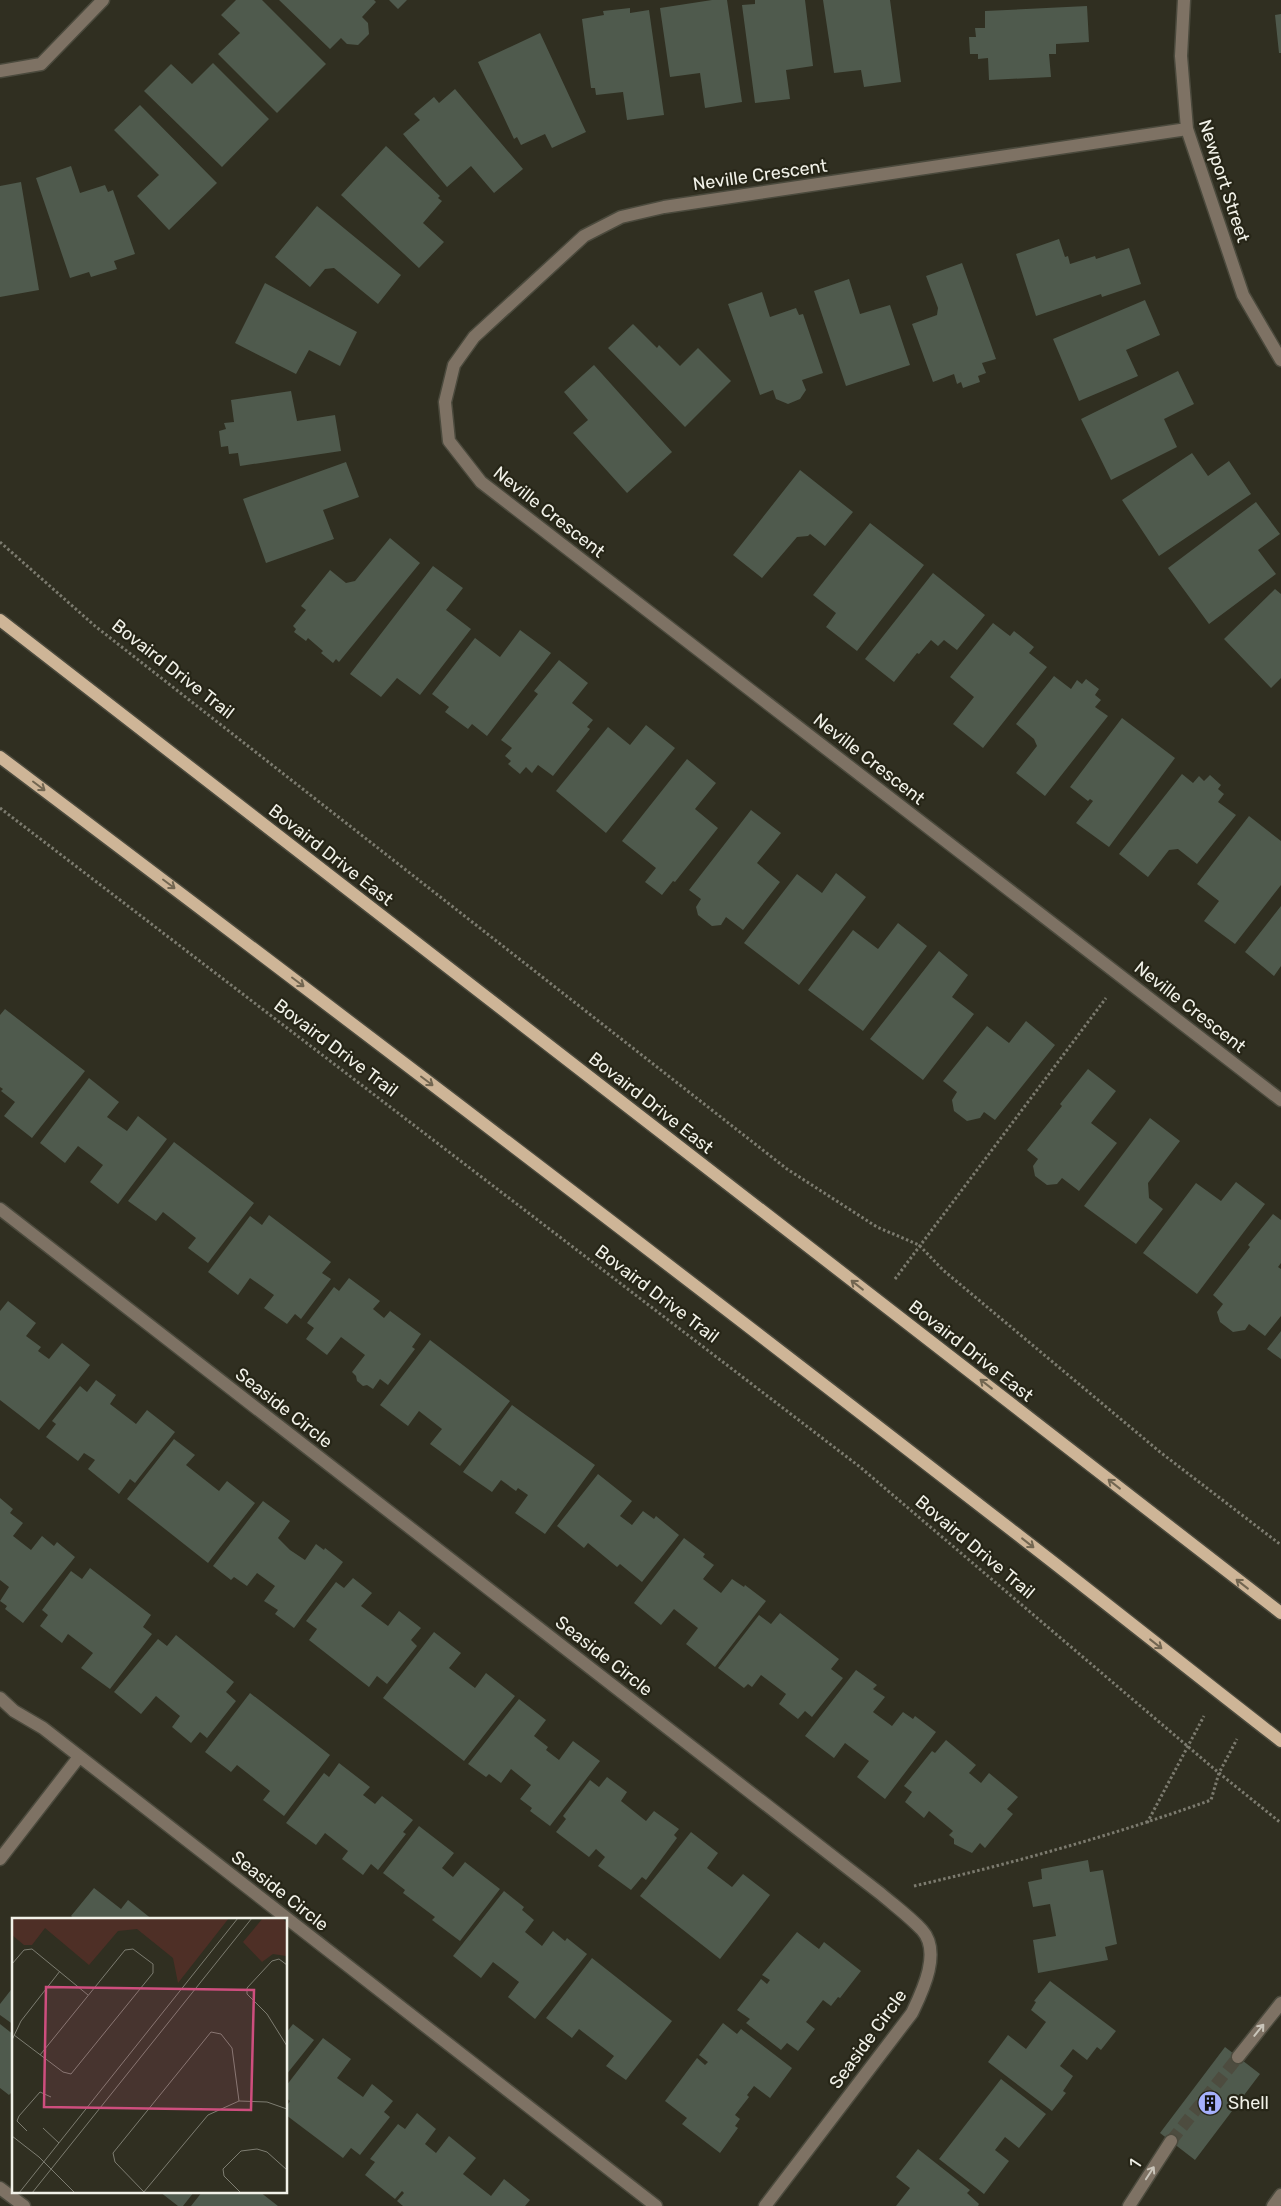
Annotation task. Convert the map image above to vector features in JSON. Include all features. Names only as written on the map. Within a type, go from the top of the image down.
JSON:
[{"type":"main road","name":"Bovaird Drive East","points":[[0,620],[1281,1613]]},
{"type":"main road","points":[[0,757],[331,1007],[982,1507],[1217,1693],[1281,1741]]},
{"type":"street","points":[[0,71],[41,64],[102,0]]},
{"type":"street","name":"Newport Street","points":[[1184,0],[1181,56],[1187,130],[1243,295],[1281,360]]},
{"type":"street","name":"Neville Crescent","points":[[1187,130],[664,206],[621,217],[584,236],[474,337],[454,365],[445,402],[449,441],[480,482],[1281,1100]]},
{"type":"street","name":"Seaside Circle","points":[[0,1209],[882,1894],[923,1931],[929,1942],[929,1972],[924,1989],[912,2013],[765,2206]]},
{"type":"street","name":"Seaside Circle","points":[[0,1698],[14,1711],[43,1728],[286,1918]]},
{"type":"street","points":[[0,1859],[79,1757]]},
{"type":"street","name":"Seaside Circle","points":[[288,1920],[656,2206]]},
{"type":"street","points":[[1238,2057],[1281,2003]]},
{"type":"street","name":"1","points":[[1129,2206],[1171,2141]]},
{"type":"street","points":[[0,2188],[24,2206]]},
{"type":"street","points":[[1272,2206],[1281,2195]]},
{"type":"path","name":"Bovaird Drive Trail","points":[[0,542],[95,626],[787,1169],[877,1227],[919,1245],[943,1270],[1160,1452],[1281,1545]]},
{"type":"path","name":"Bovaird Drive Trail","points":[[0,808],[860,1467],[1219,1773],[1281,1823]]},
{"type":"path","points":[[879,1302],[919,1245],[1122,976]]},
{"type":"path","points":[[1146,1823],[1217,1693]]},
{"type":"path","points":[[882,1894],[970,1873],[1146,1823],[1211,1800],[1219,1773],[1250,1716]]},
{"type":"building","points":[[236,0],[262,0],[326,64],[277,113],[218,54],[240,33],[221,15]]},
{"type":"building","points":[[279,0],[374,0],[376,2],[362,17],[368,23],[369,34],[358,45],[347,44],[341,38],[330,49]]},
{"type":"building","points":[[389,0],[407,0],[398,9]]},
{"type":"building","points":[[712,0],[727,0],[742,102],[705,108],[700,73],[670,77],[660,8]]},
{"type":"building","points":[[755,0],[805,0],[813,66],[786,70],[790,99],[755,103],[742,5],[755,4]]},
{"type":"building","points":[[823,0],[890,0],[901,82],[864,87],[861,70],[834,73]]},
{"type":"building","points":[[1087,6],[1089,42],[1056,44],[1056,54],[1049,54],[1051,77],[989,80],[988,58],[978,59],[978,54],[970,54],[969,37],[976,37],[975,28],[985,28],[985,11]]},
{"type":"building","points":[[630,8],[630,13],[649,10],[664,115],[627,120],[623,92],[596,95],[595,88],[591,88],[582,19],[604,15],[603,11]]},
{"type":"building","points":[[1281,14],[1281,53],[1279,53],[1275,15]]},
{"type":"building","points":[[540,33],[586,132],[552,148],[545,134],[521,145],[517,137],[514,139],[478,62]]},
{"type":"building","points":[[213,63],[269,119],[222,167],[144,91],[171,64],[192,84]]},
{"type":"building","points":[[455,89],[523,169],[494,193],[471,166],[447,187],[403,134],[420,120],[414,114],[434,97],[439,103]]},
{"type":"building","points":[[140,105],[217,183],[169,230],[137,196],[159,175],[114,130]]},
{"type":"building","points":[[386,146],[440,196],[438,198],[442,201],[423,223],[444,242],[419,268],[341,195]]},
{"type":"building","points":[[71,166],[80,193],[105,185],[108,192],[113,190],[135,254],[114,261],[117,269],[91,277],[89,272],[70,278],[36,178]]},
{"type":"building","points":[[21,182],[39,290],[0,297],[0,186]]},
{"type":"building","points":[[317,206],[401,275],[378,304],[334,268],[325,269],[310,287],[275,257]]},
{"type":"building","points":[[1059,239],[1065,257],[1068,256],[1070,264],[1095,256],[1096,259],[1129,248],[1141,284],[1102,297],[1101,294],[1036,316],[1016,254]]},
{"type":"building","points":[[962,263],[996,359],[982,363],[986,373],[978,376],[980,382],[963,388],[961,382],[957,384],[954,374],[933,382],[912,324],[937,315],[938,308],[926,276]]},
{"type":"building","points":[[849,279],[860,314],[890,305],[910,365],[846,386],[814,291]]},
{"type":"building","points":[[265,283],[357,332],[340,366],[309,350],[296,374],[235,343]]},
{"type":"building","points":[[762,292],[770,317],[796,308],[799,315],[803,314],[823,373],[802,380],[806,390],[800,399],[788,404],[776,399],[773,390],[760,395],[728,304]]},
{"type":"building","points":[[1145,300],[1160,335],[1126,350],[1138,376],[1079,401],[1053,339]]},
{"type":"building","points":[[633,324],[657,348],[659,345],[680,366],[698,348],[731,381],[685,427],[608,348]]},
{"type":"building","points":[[594,365],[672,452],[627,493],[573,433],[588,420],[564,392]]},
{"type":"building","points":[[1178,371],[1194,404],[1164,419],[1177,447],[1111,480],[1081,419]]},
{"type":"building","points":[[291,391],[297,421],[335,415],[341,451],[240,466],[238,453],[229,454],[228,446],[221,447],[219,431],[226,429],[224,423],[234,422],[231,400]]},
{"type":"building","points":[[1192,453],[1208,476],[1229,461],[1251,494],[1159,556],[1122,500]]},
{"type":"building","points":[[346,462],[359,497],[323,510],[334,539],[266,563],[243,499]]},
{"type":"building","points":[[800,470],[853,512],[825,546],[810,534],[797,537],[762,578],[733,555]]},
{"type":"building","points":[[1256,502],[1280,534],[1258,550],[1276,574],[1209,624],[1168,568]]},
{"type":"building","points":[[870,523],[924,565],[857,651],[826,627],[836,613],[813,595]]},
{"type":"building","points":[[390,538],[420,563],[339,662],[336,659],[333,663],[308,638],[306,641],[294,632],[296,629],[293,626],[306,610],[301,606],[330,570],[346,583],[355,581]]},
{"type":"building","points":[[433,566],[463,588],[446,610],[471,629],[420,695],[397,678],[381,697],[350,674]]},
{"type":"building","points":[[933,573],[985,615],[957,650],[944,640],[938,646],[931,640],[919,654],[917,653],[894,682],[865,659]]},
{"type":"building","points":[[1275,589],[1281,594],[1281,678],[1271,688],[1224,639]]},
{"type":"building","points":[[993,623],[1010,636],[1014,631],[1034,647],[1029,653],[1047,667],[983,748],[953,724],[974,697],[950,677]]},
{"type":"building","points":[[520,630],[551,653],[487,736],[472,724],[468,729],[445,712],[449,707],[432,694],[475,638],[500,657]]},
{"type":"building","points":[[559,660],[588,683],[572,703],[593,720],[587,727],[590,729],[553,776],[538,765],[532,773],[526,767],[520,774],[508,764],[511,761],[505,756],[512,748],[501,740],[538,694],[534,691]]},
{"type":"building","points":[[1054,676],[1071,689],[1077,680],[1082,684],[1086,679],[1099,689],[1095,695],[1101,700],[1095,707],[1108,716],[1045,796],[1016,773],[1037,746],[1034,739],[1016,724]]},
{"type":"building","points":[[1122,718],[1175,758],[1109,847],[1076,823],[1093,801],[1090,799],[1088,801],[1070,787]]},
{"type":"building","points":[[646,725],[675,748],[606,833],[556,791],[608,727],[630,745]]},
{"type":"building","points":[[687,759],[716,783],[695,809],[718,828],[675,882],[673,881],[662,895],[645,882],[656,868],[622,841]]},
{"type":"building","points":[[1182,774],[1193,783],[1199,776],[1204,781],[1210,775],[1221,785],[1218,789],[1224,794],[1218,802],[1236,815],[1197,864],[1178,849],[1169,850],[1148,877],[1119,854]]},
{"type":"building","points":[[751,810],[781,833],[757,863],[780,882],[743,930],[726,917],[721,925],[712,926],[698,915],[696,907],[701,899],[689,890]]},
{"type":"building","points":[[1249,816],[1281,841],[1281,885],[1235,944],[1204,921],[1219,901],[1197,884]]},
{"type":"building","points":[[836,873],[866,897],[799,985],[744,943],[797,874],[822,893]]},
{"type":"building","points":[[1281,906],[1281,966],[1274,976],[1245,952]]},
{"type":"building","points":[[898,923],[927,946],[863,1031],[808,990],[853,930],[878,949]]},
{"type":"building","points":[[939,951],[968,975],[952,997],[974,1014],[923,1080],[870,1039]]},
{"type":"building","points":[[5,1009],[85,1071],[32,1138],[4,1116],[15,1102],[1,1091],[3,1089],[0,1087],[0,1015]]},
{"type":"building","points":[[1026,1021],[1055,1045],[995,1120],[984,1112],[980,1118],[967,1121],[954,1111],[952,1100],[957,1092],[943,1081],[987,1026],[1009,1043]]},
{"type":"building","points":[[1088,1069],[1116,1091],[1091,1123],[1117,1143],[1079,1191],[1062,1178],[1057,1184],[1047,1185],[1035,1176],[1033,1166],[1038,1159],[1027,1150]]},
{"type":"building","points":[[89,1078],[119,1102],[107,1117],[127,1131],[138,1116],[167,1139],[118,1204],[90,1182],[103,1165],[78,1146],[65,1163],[40,1143]]},
{"type":"building","points":[[1150,1118],[1180,1141],[1148,1183],[1149,1198],[1163,1209],[1136,1244],[1084,1206]]},
{"type":"building","points":[[174,1142],[254,1203],[208,1263],[188,1248],[196,1238],[163,1212],[156,1221],[128,1201]]},
{"type":"building","points":[[1236,1182],[1265,1204],[1197,1294],[1143,1253],[1196,1183],[1221,1201]]},
{"type":"building","points":[[1273,1214],[1281,1220],[1281,1263],[1278,1267],[1281,1269],[1281,1316],[1265,1336],[1249,1324],[1245,1330],[1233,1332],[1220,1322],[1217,1312],[1223,1304],[1213,1295],[1250,1247],[1248,1245]]},
{"type":"building","points":[[269,1215],[331,1262],[322,1273],[331,1279],[301,1319],[295,1314],[287,1324],[264,1308],[274,1295],[250,1278],[238,1295],[208,1272],[250,1216],[262,1225]]},
{"type":"building","points":[[349,1278],[380,1301],[373,1309],[384,1318],[390,1311],[421,1334],[412,1347],[415,1349],[388,1385],[380,1379],[373,1389],[367,1385],[363,1386],[357,1381],[356,1376],[352,1372],[365,1355],[341,1337],[327,1355],[306,1339],[314,1328],[307,1323],[334,1287],[339,1291]]},
{"type":"building","points":[[8,1301],[36,1323],[26,1336],[41,1347],[38,1351],[49,1359],[62,1343],[90,1365],[39,1430],[0,1400],[0,1311]]},
{"type":"building","points":[[1281,1331],[1281,1359],[1267,1349]]},
{"type":"building","points":[[430,1340],[510,1401],[460,1466],[430,1444],[442,1429],[419,1411],[408,1426],[380,1405]]},
{"type":"building","points":[[96,1380],[116,1395],[110,1404],[136,1424],[147,1410],[175,1432],[135,1483],[130,1479],[119,1494],[88,1469],[95,1460],[84,1453],[78,1461],[46,1437],[56,1424],[52,1421],[80,1386],[87,1392]]},
{"type":"building","points":[[512,1405],[595,1465],[545,1534],[515,1513],[528,1495],[518,1488],[516,1491],[501,1480],[492,1492],[463,1472]]},
{"type":"building","points":[[174,1439],[195,1455],[186,1465],[219,1491],[227,1481],[255,1503],[208,1563],[127,1499]]},
{"type":"building","points":[[598,1474],[632,1501],[620,1516],[632,1525],[643,1511],[654,1519],[656,1516],[679,1535],[642,1582],[620,1564],[617,1567],[588,1543],[584,1548],[557,1526]]},
{"type":"building","points":[[0,1498],[13,1509],[10,1513],[23,1523],[13,1536],[31,1550],[42,1536],[54,1546],[57,1542],[75,1557],[23,1623],[5,1609],[7,1606],[0,1601],[9,1587],[0,1580]]},
{"type":"building","points":[[263,1501],[290,1521],[278,1538],[290,1550],[305,1560],[316,1544],[324,1550],[325,1548],[343,1562],[294,1628],[275,1614],[278,1610],[264,1601],[275,1586],[257,1573],[247,1586],[234,1577],[231,1580],[213,1566]]},
{"type":"building","points":[[684,1538],[705,1554],[703,1557],[714,1565],[703,1579],[721,1593],[732,1579],[744,1587],[745,1585],[766,1601],[715,1667],[686,1644],[698,1628],[674,1609],[661,1625],[634,1603]]},
{"type":"building","points":[[90,1568],[151,1615],[143,1627],[152,1634],[110,1689],[81,1668],[93,1653],[68,1634],[62,1643],[40,1626],[48,1615],[42,1610],[71,1571],[82,1579]]},
{"type":"building","points":[[353,1578],[372,1593],[361,1606],[388,1626],[399,1611],[421,1628],[411,1640],[417,1646],[387,1684],[377,1676],[369,1687],[309,1640],[317,1629],[306,1621],[336,1582],[344,1588]]},
{"type":"building","points":[[780,1613],[839,1659],[831,1669],[843,1678],[812,1717],[805,1711],[798,1719],[779,1704],[786,1694],[761,1675],[752,1687],[748,1684],[744,1688],[718,1668],[759,1615],[771,1624]]},
{"type":"building","points":[[434,1632],[461,1653],[449,1668],[475,1688],[486,1673],[515,1696],[464,1761],[383,1698]]},
{"type":"building","points":[[176,1635],[234,1682],[226,1692],[236,1701],[207,1738],[200,1732],[191,1743],[172,1727],[180,1716],[156,1696],[141,1714],[114,1692],[158,1639],[167,1646]]},
{"type":"building","points":[[856,1670],[877,1685],[873,1689],[885,1697],[873,1712],[892,1726],[903,1712],[913,1719],[915,1716],[936,1732],[885,1799],[857,1777],[869,1761],[845,1743],[834,1758],[805,1736]]},
{"type":"building","points":[[250,1693],[330,1755],[284,1816],[263,1800],[270,1791],[237,1765],[231,1772],[205,1752]]},
{"type":"building","points":[[519,1699],[546,1720],[534,1736],[548,1747],[546,1750],[559,1760],[573,1741],[600,1761],[550,1826],[530,1811],[532,1808],[520,1799],[531,1785],[511,1769],[501,1783],[489,1774],[486,1777],[468,1764]]},
{"type":"building","points":[[946,1740],[976,1765],[969,1773],[981,1783],[989,1773],[1018,1797],[1007,1809],[1013,1814],[985,1848],[980,1843],[972,1853],[954,1844],[954,1839],[949,1835],[953,1831],[929,1811],[924,1818],[905,1802],[912,1792],[904,1786],[932,1751],[935,1753]]},
{"type":"building","points":[[339,1763],[370,1787],[363,1795],[375,1804],[382,1796],[413,1820],[403,1832],[406,1834],[378,1870],[371,1864],[363,1875],[342,1859],[348,1851],[325,1833],[316,1845],[286,1823],[324,1773],[329,1777]]},
{"type":"building","points":[[607,1777],[627,1792],[621,1801],[646,1821],[654,1811],[679,1829],[674,1835],[677,1838],[646,1880],[642,1877],[631,1890],[598,1866],[605,1857],[596,1849],[589,1857],[556,1832],[566,1819],[563,1816],[590,1780],[599,1787]]},
{"type":"building","points":[[419,1826],[454,1853],[442,1868],[453,1877],[465,1862],[500,1889],[460,1941],[432,1920],[435,1917],[403,1893],[405,1890],[383,1873]]},
{"type":"building","points":[[691,1832],[718,1853],[707,1868],[732,1887],[743,1874],[770,1895],[720,1959],[640,1896]]},
{"type":"building","points":[[1088,1860],[1090,1872],[1103,1870],[1117,1944],[1105,1947],[1108,1960],[1038,1973],[1033,1940],[1056,1936],[1050,1904],[1033,1907],[1028,1882],[1042,1879],[1041,1869]]},
{"type":"building","points":[[94,1888],[121,1909],[128,1900],[150,1918],[74,1918],[71,1916]]},
{"type":"building","points":[[504,1891],[524,1907],[522,1910],[534,1920],[525,1932],[542,1946],[553,1931],[565,1941],[567,1938],[587,1954],[535,2019],[508,1997],[519,1982],[493,1962],[481,1978],[453,1956]]},
{"type":"building","points":[[797,1932],[819,1949],[824,1942],[861,1971],[840,1998],[838,1997],[831,2006],[823,2000],[806,2022],[815,2029],[798,2051],[787,2043],[781,2050],[746,2023],[750,2019],[737,2010],[761,1979],[767,1984],[770,1980],[762,1975]]},
{"type":"building","points":[[592,1958],[672,2021],[626,2080],[606,2066],[614,2056],[579,2029],[572,2038],[546,2018]]},
{"type":"building","points":[[1050,1981],[1116,2031],[1101,2050],[1097,2047],[1087,2060],[1073,2049],[1060,2066],[1073,2076],[1063,2091],[1066,2093],[1052,2111],[988,2062],[1008,2035],[1026,2049],[1046,2022],[1031,2010],[1036,2002],[1034,2001]]},
{"type":"building","points":[[12,1989],[12,2024],[0,2015],[0,2004]]},
{"type":"building","points":[[723,2023],[737,2034],[741,2029],[792,2068],[770,2098],[754,2086],[747,2095],[749,2097],[735,2115],[740,2119],[735,2126],[738,2128],[720,2153],[682,2124],[687,2118],[665,2101],[697,2058],[705,2065],[708,2062],[699,2055]]},
{"type":"building","points":[[0,2024],[12,2033],[12,2094],[9,2095],[0,2088]]},
{"type":"building","points":[[293,2024],[314,2040],[288,2072],[288,2030]]},
{"type":"building","points":[[323,2038],[351,2059],[337,2078],[363,2097],[372,2084],[393,2101],[384,2112],[390,2117],[360,2155],[351,2148],[343,2158],[288,2117],[288,2104],[290,2101],[288,2100],[288,2083]]},
{"type":"building","name":"Shell","points":[[1225,2047],[1260,2074],[1195,2160],[1160,2133]]},
{"type":"building","points":[[1001,2079],[1046,2114],[1019,2148],[1005,2137],[995,2150],[1009,2161],[984,2194],[939,2159]]},
{"type":"building","points":[[417,2113],[436,2129],[425,2144],[436,2153],[449,2136],[476,2158],[463,2174],[491,2196],[504,2179],[530,2200],[525,2206],[403,2206],[397,2201],[404,2193],[402,2191],[395,2199],[365,2175],[375,2162],[370,2159],[398,2124],[405,2129]]},
{"type":"building","points":[[918,2149],[970,2190],[967,2193],[979,2204],[978,2206],[896,2206],[910,2188],[896,2177]]},
{"type":"building","points":[[163,2194],[192,2194],[183,2206],[178,2206]]},
{"type":"building","points":[[200,2194],[263,2194],[278,2206],[191,2206]]},
{"type":"tunnel","points":[[1171,2141],[1238,2057]]},
{"type":"place","name":"Shell","points":[[1210,2103]]}]
